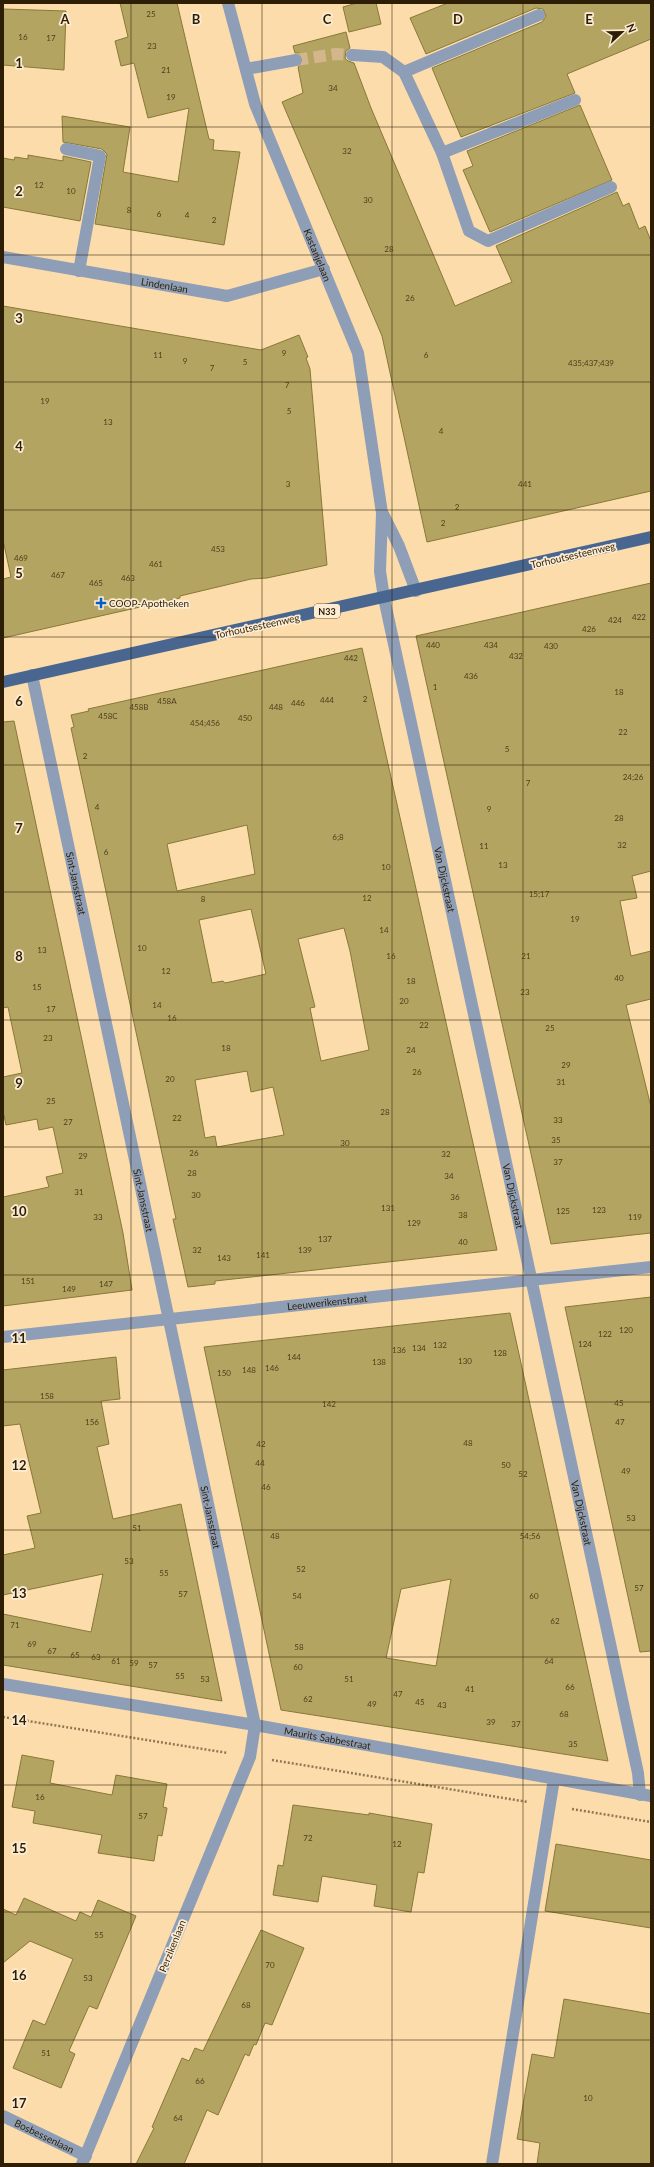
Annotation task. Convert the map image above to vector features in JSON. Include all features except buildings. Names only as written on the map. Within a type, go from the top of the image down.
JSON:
[{"type":"main road","name":"Torhoutsesteenweg","points":[[3,682],[416,591],[651,537]]},
{"type":"street","name":"Kastanjelaan","points":[[228,3],[255,104],[358,353],[382,513],[380,571],[384,598]]},
{"type":"street","points":[[404,72],[539,15]]},
{"type":"street","points":[[352,55],[383,57],[404,72],[442,153],[469,231],[488,241],[611,187]]},
{"type":"street","points":[[246,69],[296,60]]},
{"type":"street","points":[[442,153],[575,100]]},
{"type":"street","points":[[66,149],[100,156],[79,271]]},
{"type":"street","name":"Lindenlaan","points":[[3,257],[228,296],[324,269]]},
{"type":"street","name":"Kastanjelaan","points":[[382,513],[400,546],[416,591]]},
{"type":"street","name":"Van Dijckstraat","points":[[384,598],[531,1281],[637,1766],[645,1796]]},
{"type":"street","name":"Sint-Jansstraat","points":[[32,675],[255,1725]]},
{"type":"street","name":"Leeuwerikenstraat","points":[[3,1337],[651,1267]]},
{"type":"street","name":"Maurits Sabbestraat","points":[[3,1684],[255,1725],[645,1796]]},
{"type":"street","name":"Perzikenlaan","points":[[84,2160],[250,1757],[255,1725]]},
{"type":"street","points":[[492,2164],[549,1818],[548,1805],[554,1779]]},
{"type":"street","name":"Bosbessenlaan","points":[[3,2116],[84,2160]]},
{"type":"path","points":[[3,1717],[651,1822]]},
{"type":"tunnel","points":[[296,60],[336,54],[352,55]]},
{"type":"place","name":"COOP-Apotheken","points":[[101,603]]}]
